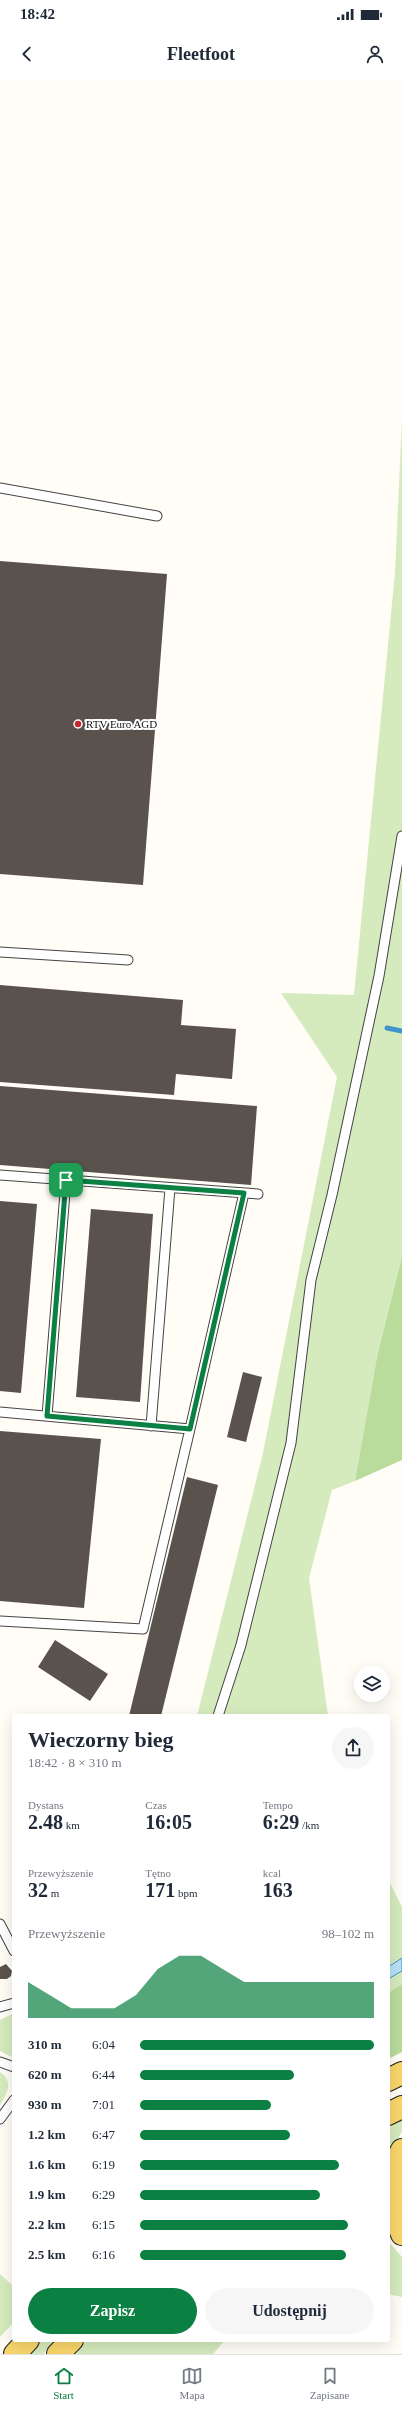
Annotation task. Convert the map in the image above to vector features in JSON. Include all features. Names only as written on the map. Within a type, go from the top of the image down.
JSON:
[{"type":"main road","points":[[390,2079],[402,2073]]},
{"type":"main road","points":[[390,2113],[402,2107]]},
{"type":"main road","points":[[402,2150],[392,2179],[392,2203],[402,2234]]},
{"type":"main road","points":[[390,2233],[402,2245]]},
{"type":"main road","points":[[15,2354],[26,2342]]},
{"type":"main road","points":[[58,2354],[70,2342]]},
{"type":"lane","points":[[0,488],[157,516]]},
{"type":"lane","points":[[219,1714],[241,1645],[291,1443],[311,1280],[332,1195],[379,976],[402,836]]},
{"type":"lane","points":[[0,952],[128,960]]},
{"type":"lane","points":[[0,1175],[258,1194]]},
{"type":"lane","points":[[47,1416],[66,1180]]},
{"type":"lane","points":[[151,1426],[170,1188]]},
{"type":"lane","points":[[0,1621],[143,1629],[244,1193]]},
{"type":"lane","points":[[0,1412],[190,1429]]},
{"type":"lane","points":[[0,1924],[12,1947]]},
{"type":"lane","points":[[0,2007],[12,2004]]},
{"type":"lane","points":[[0,2062],[12,2066]]},
{"type":"lane","points":[[0,2119],[12,2103]]},
{"type":"green space","points":[[402,420],[402,1256],[377,1357],[355,1481],[332,1490],[309,1578],[328,1714],[198,1714],[263,1453],[337,1077],[281,993],[354,995],[395,573]]},
{"type":"green space","points":[[402,1256],[402,1460],[355,1481],[377,1357]]},
{"type":"green space","points":[[390,1883],[402,1907],[402,1984],[390,1992]]},
{"type":"green space","points":[[402,1984],[402,2052],[390,2058],[390,1992]]},
{"type":"green space","points":[[12,2014],[12,2057],[0,2051],[0,2020]]},
{"type":"green space","points":[[0,2072],[7,2079],[8,2088],[0,2105]]},
{"type":"green space","points":[[402,2119],[402,2131],[390,2155],[390,2126]]},
{"type":"green space","points":[[390,2243],[402,2257],[402,2297],[390,2294]]},
{"type":"green space","points":[[0,2274],[12,2285],[12,2324],[0,2337]]},
{"type":"green space","points":[[41,2342],[54,2342],[43,2354],[30,2354]]},
{"type":"green space","points":[[85,2342],[223,2342],[213,2354],[73,2354]]},
{"type":"water","points":[[402,1958],[402,1971],[390,1978],[390,1966]]},
{"type":"building","name":"RTV Euro AGD","points":[[0,561],[167,574],[143,885],[0,874]]},
{"type":"building","points":[[0,985],[183,1000],[181,1025],[236,1029],[232,1079],[176,1074],[174,1095],[0,1082]]},
{"type":"building","points":[[0,1086],[257,1106],[251,1185],[0,1165]]},
{"type":"building","points":[[0,1201],[37,1204],[21,1393],[0,1391]]},
{"type":"building","points":[[91,1209],[153,1214],[140,1402],[76,1397]]},
{"type":"building","points":[[243,1372],[262,1377],[246,1442],[227,1437]]},
{"type":"building","points":[[0,1431],[101,1439],[84,1608],[0,1601]]},
{"type":"building","points":[[187,1477],[218,1485],[161,1714],[129,1714]]},
{"type":"building","points":[[55,1640],[108,1674],[90,1701],[38,1667]]},
{"type":"building","points":[[6,1964],[12,1971],[11,1976],[7,1979],[0,1979],[0,1967]]},
{"type":"waterway","points":[[387,1028],[402,1031]]},
{"type":"place","name":"RTV Euro AGD","points":[[78,724]]},
{"type":"route","points":[[66,1180],[244,1193],[190,1429],[47,1416],[66,1180]]}]
